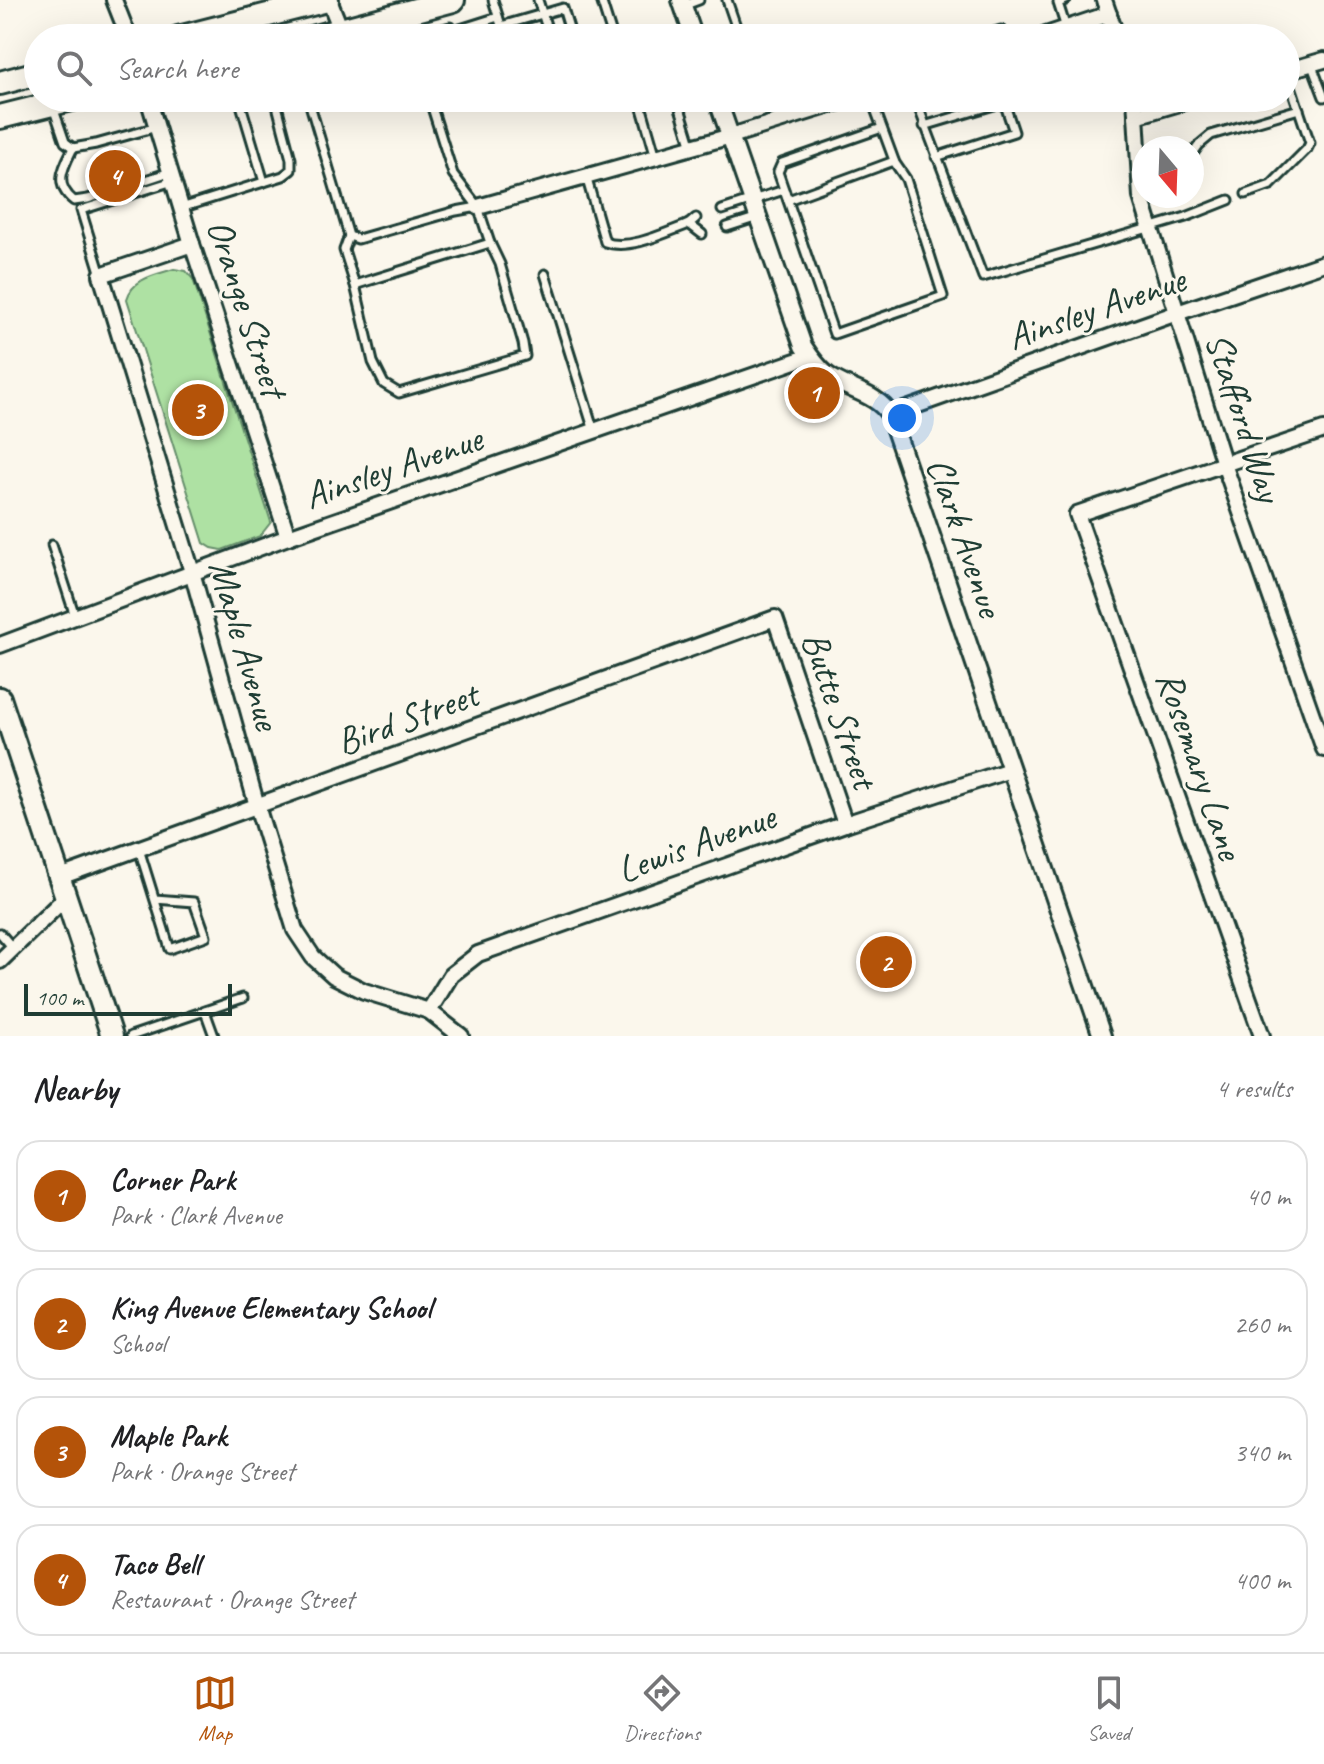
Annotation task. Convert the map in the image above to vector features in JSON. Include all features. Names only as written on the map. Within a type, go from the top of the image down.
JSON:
[{"type":"highway","points":[[220,24],[271,7],[328,0]]},
{"type":"highway","points":[[363,24],[453,0]]},
{"type":"highway","points":[[0,83],[24,77]]},
{"type":"highway","points":[[0,117],[24,111]]},
{"type":"main road","points":[[2,713],[112,1036]]},
{"type":"street","points":[[114,0],[123,24]]},
{"type":"street","points":[[328,0],[338,24]]},
{"type":"street","points":[[687,2],[691,24]]},
{"type":"street","points":[[1074,24],[1106,7]]},
{"type":"street","name":"Orange Street","points":[[152,112],[288,537]]},
{"type":"street","points":[[722,112],[798,334],[810,356],[826,374],[882,404],[890,415]]},
{"type":"street","points":[[478,207],[808,112]]},
{"type":"street","name":"Stafford Way","points":[[1136,112],[1138,136]]},
{"type":"street","points":[[1136,116],[1150,112]]},
{"type":"street","name":"Stafford Way","points":[[1145,208],[1224,464],[1324,749]]},
{"type":"street","points":[[101,275],[192,244]]},
{"type":"street","name":"Ainsley Avenue","points":[[890,415],[1324,263]]},
{"type":"street","name":"Maple Avenue","points":[[101,275],[192,572],[295,930],[313,957],[334,976],[364,991],[429,1011],[461,1036]]},
{"type":"street","name":"Ainsley Avenue","points":[[0,645],[288,537],[810,356]]},
{"type":"street","name":"Clark Avenue","points":[[890,415],[1102,1036]]},
{"type":"street","points":[[1224,464],[1324,430]]},
{"type":"street","name":"Rosemary Lane","points":[[1224,464],[1077,514],[1262,1036]]},
{"type":"street","name":"Bird Street","points":[[0,961],[63,887],[139,849],[775,618]]},
{"type":"street","name":"Butte Street","points":[[775,618],[845,824]]},
{"type":"street","name":"Lewis Avenue","points":[[429,1011],[451,975],[478,954],[845,824],[1010,770]]},
{"type":"lane","points":[[493,0],[500,24]]},
{"type":"lane","points":[[538,0],[546,24]]},
{"type":"lane","points":[[601,0],[609,24]]},
{"type":"lane","points":[[727,0],[735,24]]},
{"type":"lane","points":[[1065,24],[1058,3],[1066,0]]},
{"type":"lane","points":[[507,24],[563,8],[568,24]]},
{"type":"lane","points":[[403,13],[407,24]]},
{"type":"lane","points":[[469,24],[498,17]]},
{"type":"lane","points":[[1318,62],[1324,97]]},
{"type":"lane","points":[[55,112],[65,142],[73,148],[157,127]]},
{"type":"lane","points":[[243,112],[264,182]]},
{"type":"lane","points":[[181,208],[283,176],[291,170],[279,112]]},
{"type":"lane","points":[[312,112],[349,236],[344,250],[373,362],[384,384],[399,393],[525,356],[500,264],[478,207],[453,174],[433,112]]},
{"type":"lane","points":[[643,112],[656,157]]},
{"type":"lane","points":[[681,112],[692,147]]},
{"type":"lane","points":[[876,112],[882,128],[894,161],[906,179],[943,296],[834,334],[778,172],[782,163],[882,128]]},
{"type":"lane","points":[[920,112],[983,277],[1151,228],[1229,200]]},
{"type":"lane","points":[[924,126],[971,112]]},
{"type":"lane","points":[[936,157],[1014,132],[1007,112]]},
{"type":"lane","points":[[1204,141],[1211,135],[1289,112]]},
{"type":"lane","points":[[1246,194],[1271,185],[1307,149],[1310,143],[1300,112]]},
{"type":"lane","points":[[73,148],[63,167],[62,183],[65,194],[74,201],[172,176]]},
{"type":"lane","points":[[788,200],[894,161]]},
{"type":"lane","points":[[101,275],[81,210],[172,176]]},
{"type":"lane","points":[[586,176],[605,242],[615,246],[632,244],[692,221],[702,234]]},
{"type":"lane","points":[[727,227],[784,190]]},
{"type":"lane","points":[[349,236],[358,239],[478,207]]},
{"type":"lane","points":[[722,210],[756,209]]},
{"type":"lane","points":[[355,285],[490,243]]},
{"type":"lane","points":[[545,274],[594,431]]},
{"type":"lane","points":[[52,545],[75,616]]},
{"type":"lane","points":[[139,849],[170,949],[206,936],[194,902],[155,899]]},
{"type":"lane","points":[[0,933],[13,948]]},
{"type":"lane","points":[[131,1036],[243,998]]},
{"type":"lane","points":[[205,1011],[214,1036]]},
{"type":"green space","points":[[174,269],[186,271],[193,279],[271,522],[260,536],[222,550],[204,543],[127,299],[139,282]]},
{"type":"place","name":"Taco Bell","points":[[115,176]]},
{"type":"place","name":"Corner Park","points":[[814,393]]},
{"type":"place","name":"Maple Park","points":[[198,410]]},
{"type":"place","name":"King Avenue Elementary School","points":[[886,962]]}]
